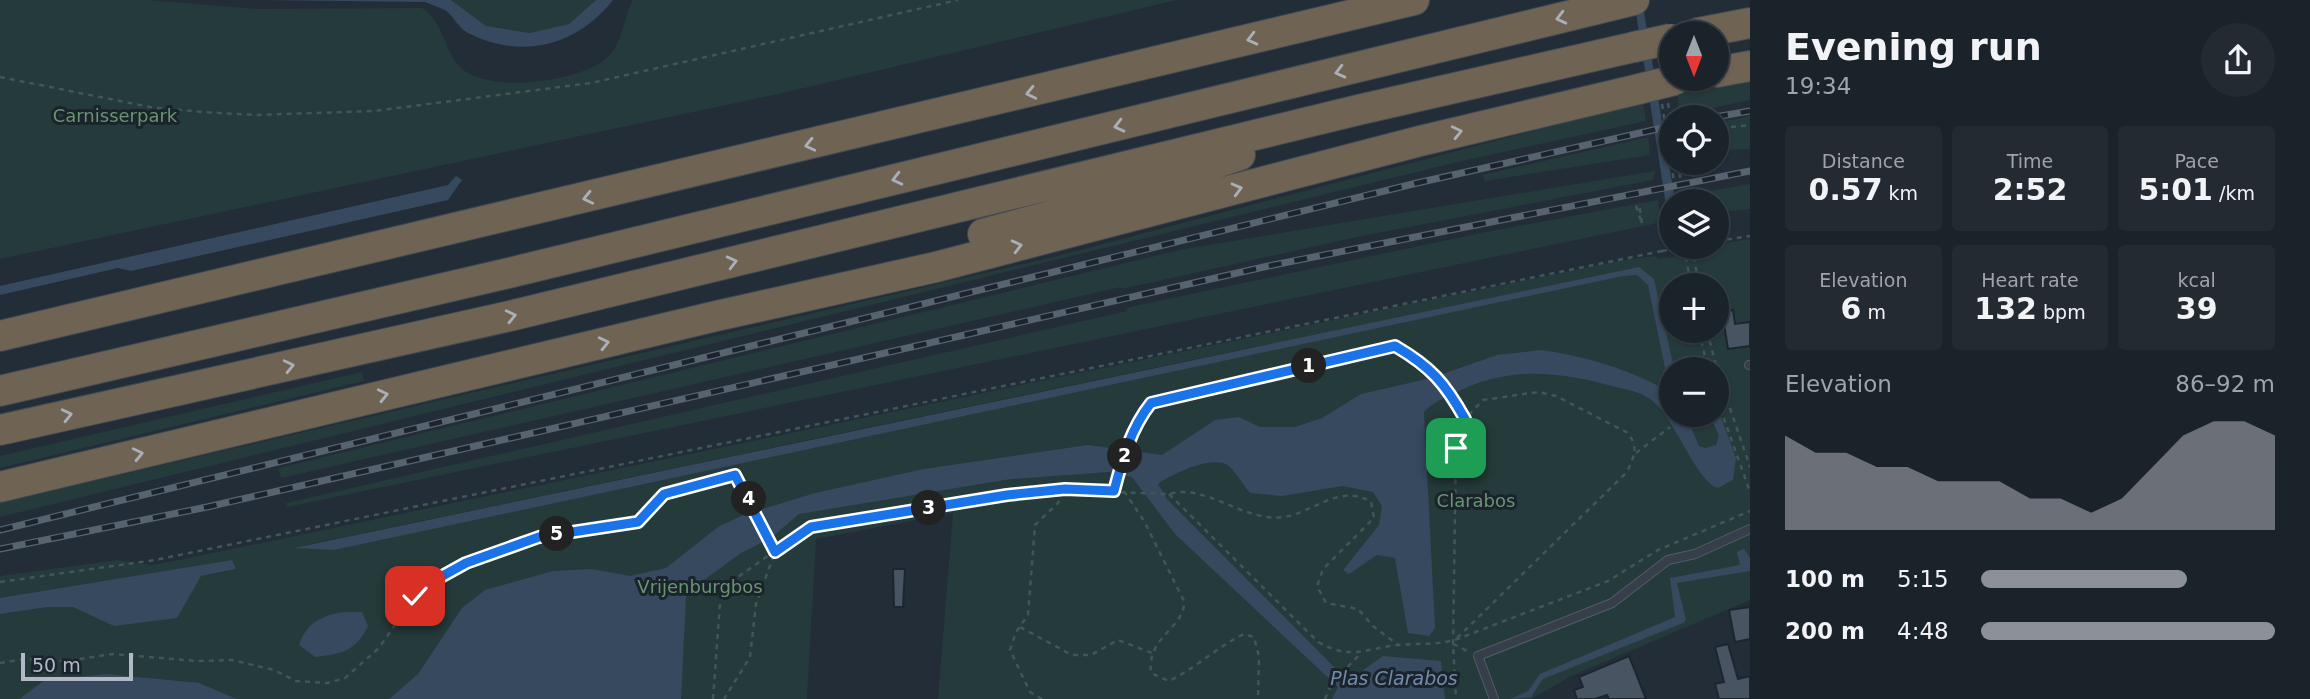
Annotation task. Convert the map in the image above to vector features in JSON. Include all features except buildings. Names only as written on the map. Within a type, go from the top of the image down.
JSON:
[{"type":"highway","points":[[0,336],[1042,91],[1414,0]]},
{"type":"highway","points":[[0,390],[527,268],[1631,1]]},
{"type":"highway","points":[[1729,27],[1750,23]]},
{"type":"highway","points":[[0,430],[524,313],[1358,110],[1659,42]]},
{"type":"highway","points":[[1729,70],[1750,66]]},
{"type":"highway","points":[[0,487],[712,317],[936,267],[1420,141],[1659,84]]},
{"type":"highway","points":[[712,317],[907,255],[1196,172],[1358,110]]},
{"type":"lane","points":[[1494,699],[1478,656],[1612,603],[1668,560],[1695,554],[1750,529]]},
{"type":"path","points":[[0,78],[150,107],[202,112],[254,115],[374,111],[592,83],[958,0]]},
{"type":"path","points":[[1731,127],[1750,125]]},
{"type":"path","points":[[1729,240],[1750,236]]},
{"type":"path","points":[[0,582],[155,560],[1659,252]]},
{"type":"path","points":[[1114,491],[1130,440],[1141,415],[1151,403],[1395,346],[1437,374],[1465,419]]},
{"type":"path","points":[[1456,699],[1456,448],[1465,419],[1483,400],[1538,392],[1556,396],[1628,433],[1635,443],[1636,453]]},
{"type":"path","points":[[1729,405],[1750,467]]},
{"type":"path","points":[[1454,642],[1627,472],[1636,453],[1670,427]]},
{"type":"path","points":[[1727,427],[1750,492]]},
{"type":"path","points":[[1428,449],[1456,448]]},
{"type":"path","points":[[0,663],[25,659],[68,661],[113,654],[197,661],[232,660],[274,670],[296,681],[327,683],[345,678],[379,648],[415,596],[437,579],[466,563],[539,537],[638,522],[664,494],[735,475],[753,505],[775,552],[756,604],[750,657],[724,699]]},
{"type":"path","points":[[713,699],[723,594],[738,575],[811,527],[1007,495],[1065,489],[1169,494],[1182,491],[1260,515],[1284,517],[1339,496],[1360,495],[1371,502],[1374,518],[1324,569],[1317,586],[1326,603],[1358,609],[1373,626],[1398,645]]},
{"type":"path","points":[[1042,699],[1030,692],[1010,650],[1028,615],[1035,525],[1058,503],[1065,489]]},
{"type":"path","points":[[1124,491],[1144,521],[1184,601],[1178,621],[1162,634],[1152,653],[1151,673],[1169,681],[1188,672],[1224,643],[1244,634],[1254,637],[1259,657],[1258,699]]},
{"type":"path","points":[[1169,494],[1318,642],[1334,650],[1361,653],[1398,645],[1431,646],[1454,642],[1608,580],[1658,550],[1750,511]]},
{"type":"path","points":[[1020,627],[1072,655],[1091,655],[1118,640],[1152,653]]},
{"type":"path","points":[[1454,642],[1478,656]]},
{"type":"path","points":[[1325,699],[1332,683],[1361,653]]},
{"type":"green space","name":"Carnisserpark","points":[[0,0],[147,0],[257,9],[422,8],[435,20],[459,66],[472,75],[510,83],[555,79],[594,66],[607,58],[620,38],[633,0],[1177,0],[783,93],[0,259]]},
{"type":"green space","points":[[451,0],[596,0],[569,24],[530,33],[486,26]]},
{"type":"green space","points":[[1750,80],[1750,100],[1726,105],[1678,105],[1677,92],[1729,91],[1729,83]]},
{"type":"green space","points":[[1643,102],[1646,121],[1462,161],[0,517],[0,503],[1053,257]]},
{"type":"green space","points":[[1750,116],[1750,149],[1729,150],[1729,120]]},
{"type":"green space","points":[[1648,137],[1650,155],[1485,181],[1482,175]]},
{"type":"green space","points":[[1655,171],[1653,180],[1357,237],[1122,289],[1121,287],[281,478],[278,468],[1184,249]]},
{"type":"green space","points":[[1750,184],[1750,209],[1729,212],[1729,189],[1720,189]]},
{"type":"green space","points":[[1658,200],[1659,222],[1653,224],[287,507],[286,503],[1127,311],[1126,308],[1481,233]]},
{"type":"green space","name":"Clarabos","points":[[1750,239],[1750,600],[1569,677],[1532,699],[938,699],[953,513],[816,539],[807,699],[0,699],[0,576],[118,560],[152,565],[184,559],[1618,261],[1655,256],[1659,259],[1729,259],[1729,242]],"holes":[[[1254,347],[334,550],[297,548],[297,547]],[[232,560],[236,569],[209,575],[179,569]]]},
{"type":"green space","points":[[362,372],[364,381],[0,468],[0,456]]},
{"type":"water","points":[[263,0],[451,0],[486,26],[530,33],[569,24],[596,0],[613,0],[599,16],[565,38],[528,47],[508,46],[468,33],[445,10],[425,2]]},
{"type":"water","points":[[1634,0],[1642,0],[1659,105],[1659,160]]},
{"type":"water","points":[[1661,175],[1671,175],[1673,189],[1664,189]]},
{"type":"water","points":[[456,176],[462,180],[448,200],[131,271],[118,268],[0,295],[0,286],[448,185]]},
{"type":"water","points":[[1639,267],[1654,279],[1659,301],[1659,339],[1648,285],[1637,275],[1623,276],[334,550],[294,548]]},
{"type":"water","points":[[1660,343],[1668,343],[1672,357],[1663,357]]},
{"type":"water","name":"Plas Clarabos","points":[[1541,350],[1608,365],[1659,387],[1659,407],[1647,397],[1630,390],[1572,377],[1532,374],[1494,378],[1474,384],[1438,401],[1424,412],[1435,628],[1429,636],[1408,633],[1395,558],[1377,555],[1349,574],[1343,570],[1379,525],[1382,506],[1373,492],[1343,486],[1282,496],[1250,493],[1230,467],[1214,462],[1194,466],[1158,484],[1167,499],[1348,681],[1383,656],[1441,661],[1445,699],[1332,699],[1338,687],[1175,534],[1132,477],[1109,472],[1011,479],[799,514],[771,538],[741,553],[689,591],[686,598],[681,699],[389,699],[418,674],[462,608],[485,590],[553,571],[592,569],[630,576],[666,568],[718,527],[743,515],[815,493],[924,469],[1088,445],[1162,455],[1215,420],[1239,417],[1260,427],[1295,427],[1322,418],[1361,394],[1431,378],[1497,355]]},
{"type":"water","points":[[1673,427],[1691,427],[1699,446],[1705,448],[1716,445],[1719,436],[1715,427],[1725,427],[1736,458],[1733,480],[1718,488],[1710,484]]},
{"type":"water","points":[[1744,549],[1750,558],[1750,571],[1677,583],[1686,620],[1683,623],[1543,679],[1531,697],[1510,699],[1528,691],[1540,674],[1675,617],[1670,578],[1740,565],[1737,552]]},
{"type":"water","points":[[232,560],[236,569],[201,576],[177,618],[114,626],[73,607],[47,607],[0,614],[0,598]]},
{"type":"water","points":[[344,612],[362,612],[368,626],[353,646],[347,650],[315,657],[299,645],[306,631],[316,621]]},
{"type":"water","points":[[107,674],[199,683],[237,699],[19,699],[45,680]]},
{"type":"railway","points":[[1729,115],[1750,111]]},
{"type":"railway","points":[[0,530],[1417,183],[1659,129]]},
{"type":"railway","points":[[0,549],[207,507],[1268,266],[1750,171]]},
{"type":"route","points":[[415,596],[437,579],[466,563],[539,537],[638,522],[664,494],[735,475],[753,505],[775,552],[811,527],[1007,495],[1065,489],[1114,491],[1130,440],[1141,415],[1151,403],[1395,346],[1424,362],[1437,374],[1456,402],[1465,419],[1456,448]]},
{"type":"park label","name":"Vrijenburgbos","points":[[700,587]]}]
